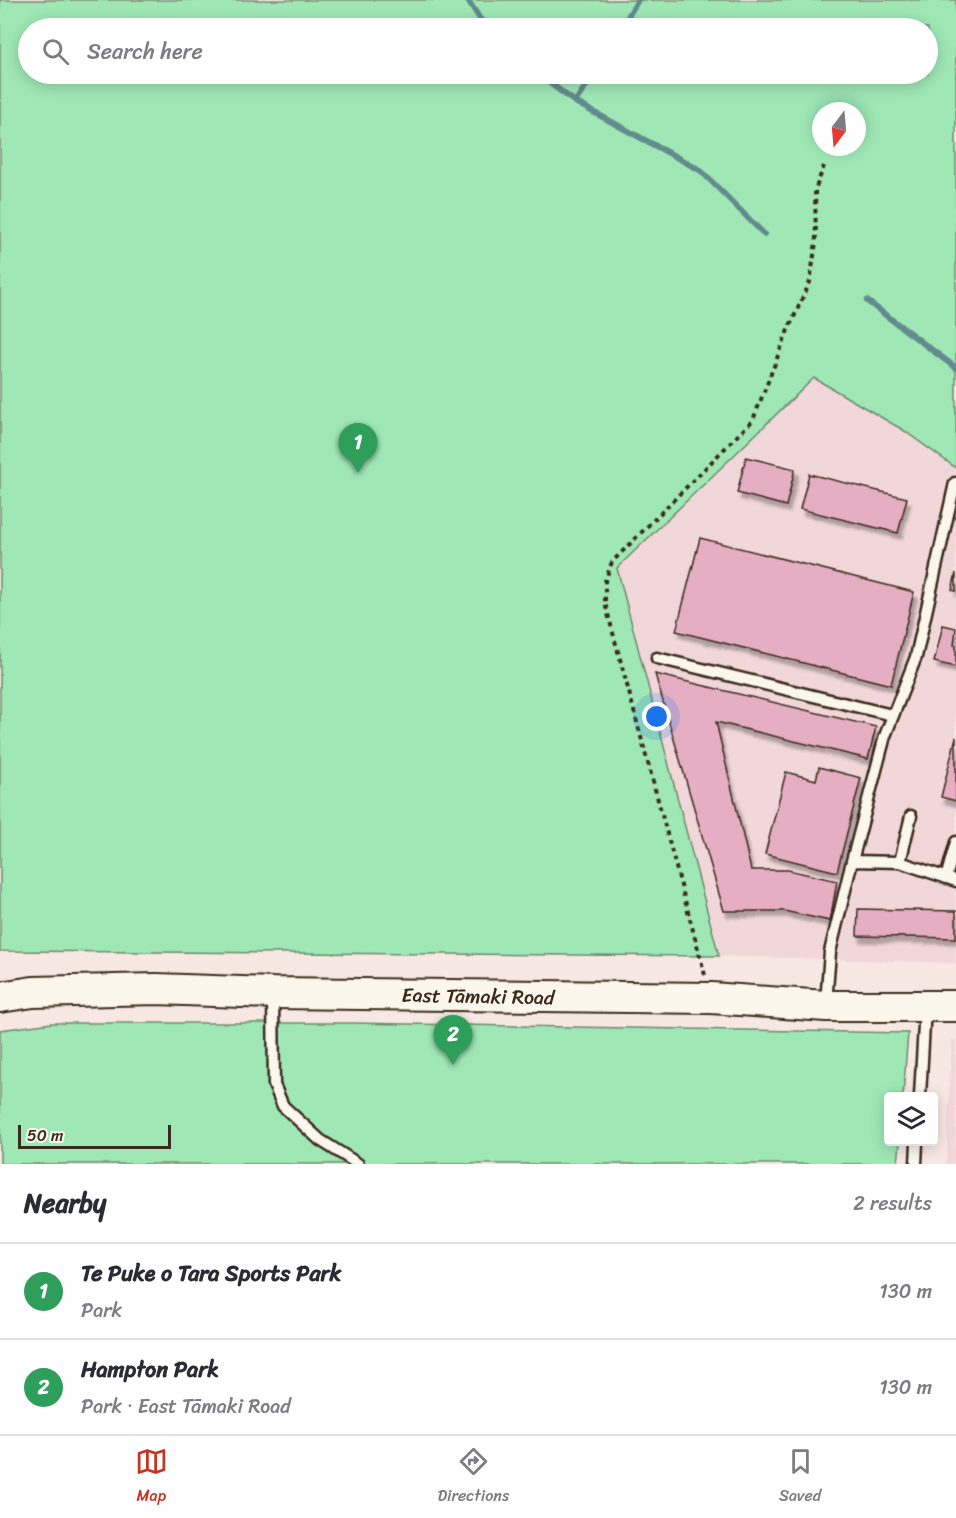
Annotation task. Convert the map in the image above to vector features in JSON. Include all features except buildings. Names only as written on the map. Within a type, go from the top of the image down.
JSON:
[{"type":"main road","name":"East Tāmaki Road","points":[[0,997],[33,992],[156,989],[273,993],[711,999],[826,1006],[956,1006]]},
{"type":"lane","points":[[826,1006],[830,952],[852,861],[892,715],[916,657],[955,483]]},
{"type":"lane","points":[[657,658],[892,715]]},
{"type":"lane","points":[[900,862],[911,816]]},
{"type":"lane","points":[[852,861],[900,862],[951,880],[956,842]]},
{"type":"lane","points":[[273,993],[274,1085],[282,1106],[320,1140],[358,1164]]},
{"type":"lane","points":[[920,1092],[925,1006]]},
{"type":"lane","points":[[916,1164],[918,1146]]},
{"type":"path","points":[[711,999],[605,603],[605,581],[612,562],[753,420],[788,330],[810,282],[816,242],[815,190],[824,166]]},
{"type":"shaded area","points":[[815,378],[904,430],[956,468],[956,963],[719,956],[617,568]]},
{"type":"shaded area","points":[[952,1040],[956,1040],[956,1164],[946,1164]]},
{"type":"green space","points":[[0,0],[956,0],[956,468],[903,430],[814,378],[617,568],[719,956],[0,951]]},
{"type":"green space","points":[[52,1023],[351,1023],[908,1033],[903,1092],[884,1092],[884,1146],[900,1146],[898,1164],[0,1164],[0,1030]]},
{"type":"waterway","points":[[468,0],[479,18]]},
{"type":"waterway","points":[[627,18],[638,0]]},
{"type":"waterway","points":[[551,84],[575,102],[700,170],[764,234]]},
{"type":"waterway","points":[[575,102],[587,84]]},
{"type":"waterway","points":[[867,301],[956,368]]},
{"type":"place","name":"Te Puke o Tara Sports Park","points":[[358,473]]},
{"type":"place","name":"Hampton Park","points":[[453,1065]]}]
